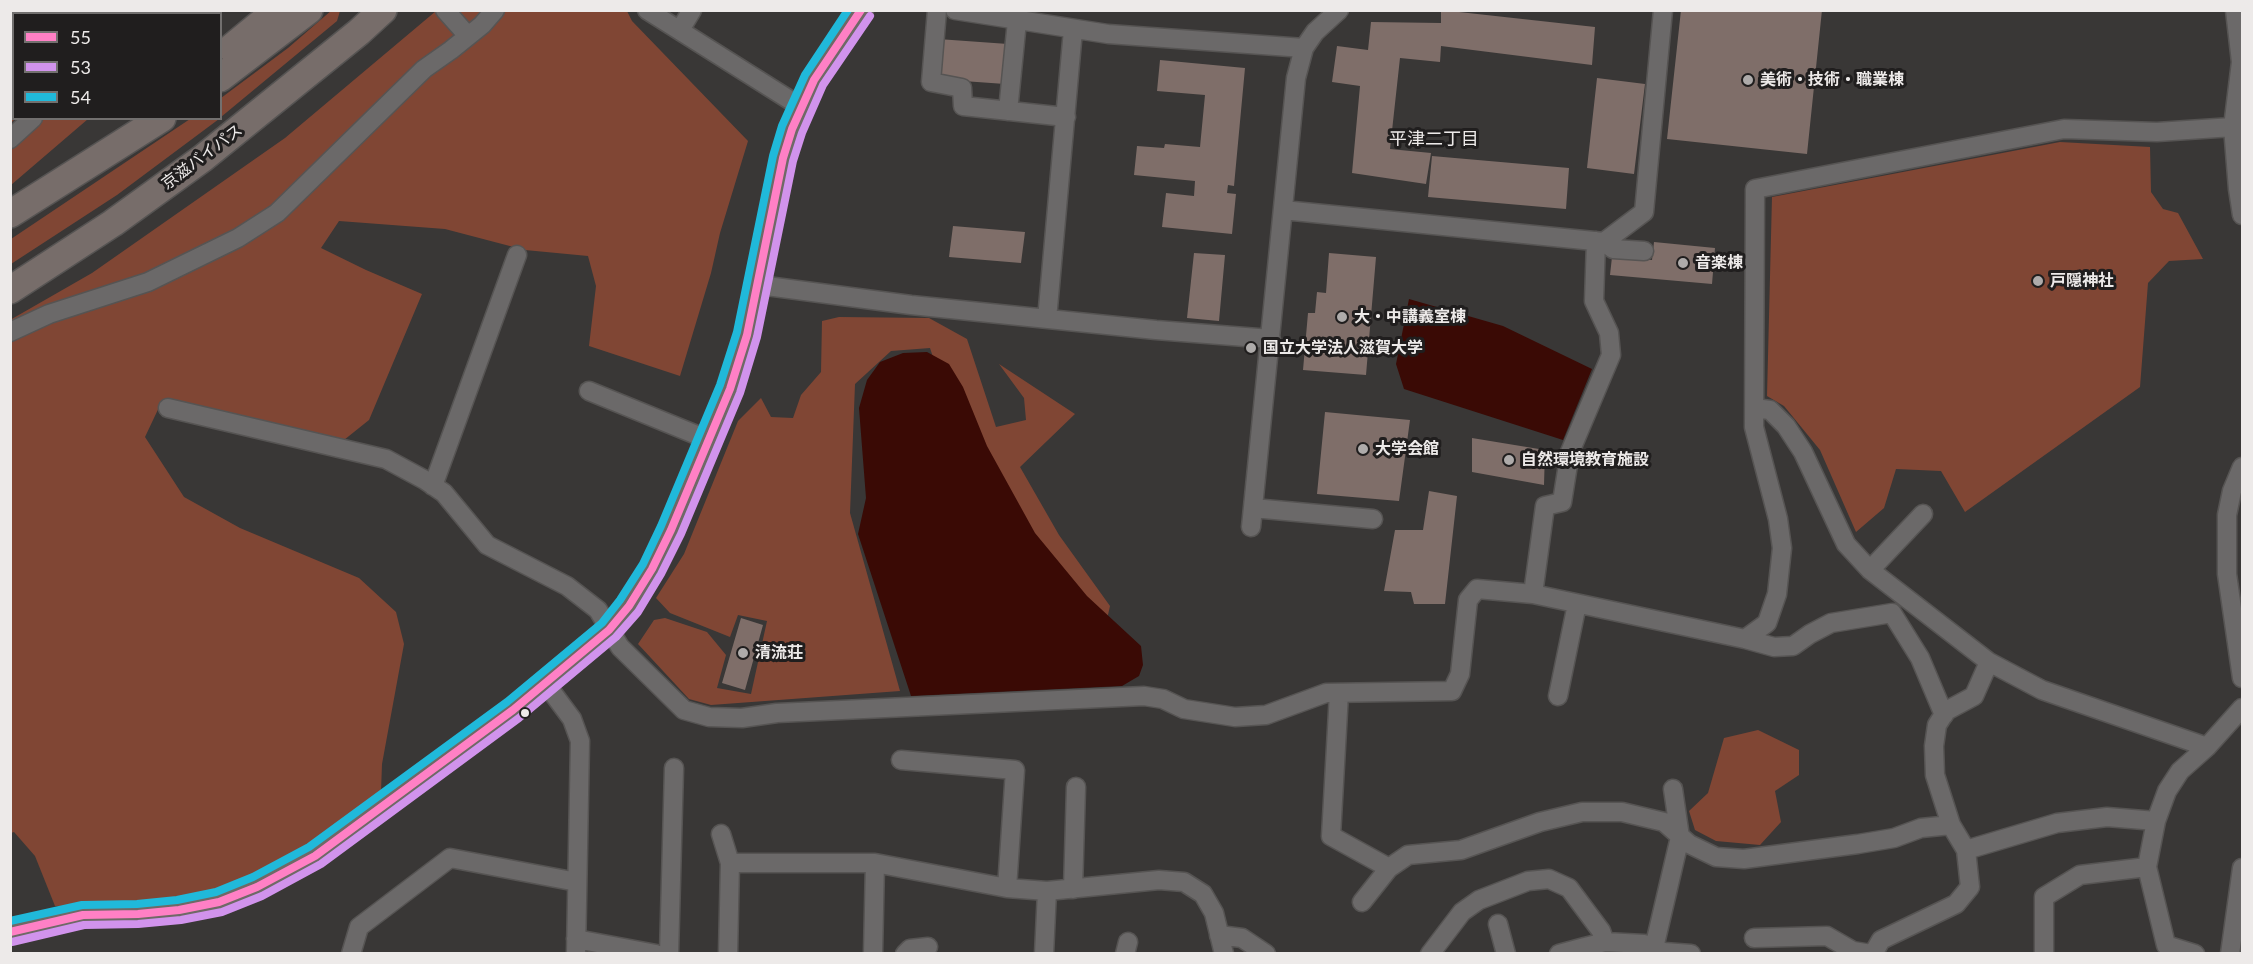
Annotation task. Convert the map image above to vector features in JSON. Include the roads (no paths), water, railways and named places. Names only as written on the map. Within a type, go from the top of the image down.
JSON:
[{"type":"highway","points":[[222,55],[277,10]]},
{"type":"highway","points":[[222,76],[309,10]]},
{"type":"highway","name":"京滋バイパス","points":[[10,290],[113,223],[203,158],[383,10]]},
{"type":"highway","points":[[359,32],[397,10]]},
{"type":"highway","points":[[86,168],[142,120]]},
{"type":"highway","points":[[10,214],[159,120]]},
{"type":"main road","points":[[10,932],[83,915],[138,914],[179,910],[219,902],[257,887],[315,856],[546,684],[609,630],[629,606],[652,569],[730,389],[747,335],[759,285],[783,158],[801,107],[814,80],[861,10]]},
{"type":"street","points":[[10,333],[48,314],[148,282],[238,238],[277,213],[423,69],[468,36],[495,10]]},
{"type":"street","points":[[647,10],[801,107]]},
{"type":"street","points":[[680,30],[692,10]]},
{"type":"street","points":[[937,10],[931,82],[962,88],[963,106],[1066,117]]},
{"type":"street","points":[[955,10],[1073,30],[1304,48]]},
{"type":"street","points":[[1251,527],[1296,78],[1304,48],[1315,32],[1339,10]]},
{"type":"street","points":[[1533,594],[1545,506],[1563,502],[1570,452],[1611,355],[1609,333],[1594,301],[1600,242],[1644,212],[1664,10]]},
{"type":"street","points":[[2235,10],[2242,62],[2233,127],[2242,215]]},
{"type":"street","points":[[449,16],[468,36]]},
{"type":"street","points":[[1008,111],[1017,21]]},
{"type":"street","points":[[1047,319],[1073,30]]},
{"type":"street","points":[[10,139],[31,120]]},
{"type":"street","points":[[1745,639],[1767,623],[1777,594],[1782,548],[1778,519],[1754,427],[1755,189],[2064,129],[2157,132],[2233,127]]},
{"type":"street","points":[[1283,210],[1600,242],[1613,249],[1644,251]]},
{"type":"street","points":[[433,486],[518,255]]},
{"type":"street","points":[[759,285],[911,305],[1271,339]]},
{"type":"street","points":[[589,391],[709,440]]},
{"type":"street","points":[[168,408],[386,459],[444,493],[487,545],[567,586],[598,610],[620,647],[684,710],[709,717],[742,718],[777,713],[1144,696],[1163,699],[1184,709],[1235,717],[1266,715],[1326,693],[1452,691],[1460,674],[1468,600],[1477,589],[1533,594],[1774,647],[1793,646],[1831,623],[1892,613],[1920,658],[1944,715]]},
{"type":"street","points":[[1755,413],[1762,409],[1770,410],[1786,426],[1803,452],[1846,544],[1870,570],[1989,662],[2042,690],[2207,747]]},
{"type":"street","points":[[2242,466],[2232,490],[2227,516],[2227,574],[2242,678]]},
{"type":"street","points":[[1253,508],[1373,519]]},
{"type":"street","points":[[1870,570],[1923,514]]},
{"type":"street","points":[[1558,696],[1577,604]]},
{"type":"street","points":[[1754,938],[1827,936],[1853,951],[1872,954],[1881,940],[1956,904],[1970,887],[1966,850],[1951,825],[1935,775],[1934,746],[1937,725],[1946,711],[1974,696],[1989,662]]},
{"type":"street","points":[[546,684],[572,719],[580,741],[576,946],[656,954]]},
{"type":"street","points":[[1339,693],[1331,836],[1389,868]]},
{"type":"street","points":[[2195,954],[2175,951],[2166,945],[2147,867],[2156,820],[2167,791],[2180,771],[2207,747],[2242,708]]},
{"type":"street","points":[[901,760],[1015,770],[1007,888]]},
{"type":"street","points":[[669,954],[674,768]]},
{"type":"street","points":[[1072,889],[1076,787]]},
{"type":"street","points":[[1661,951],[1680,837],[1673,789]]},
{"type":"street","points":[[1362,902],[1389,868],[1407,855],[1461,850],[1540,822],[1582,812],[1623,812],[1664,822],[1689,844],[1716,856],[1744,859],[1858,844],[1894,838],[1921,828],[1951,825]]},
{"type":"street","points":[[1966,850],[2057,823],[2107,817],[2156,820]]},
{"type":"street","points":[[721,834],[730,863],[728,954]]},
{"type":"street","points":[[351,954],[359,927],[450,858],[577,882]]},
{"type":"street","points":[[730,863],[875,863],[1007,888],[1047,891],[1159,880],[1184,882],[1203,894],[1214,913],[1224,954]]},
{"type":"street","points":[[873,954],[875,863]]},
{"type":"street","points":[[2044,954],[2044,897],[2080,875],[2147,867]]},
{"type":"street","points":[[2230,954],[2242,868]]},
{"type":"street","points":[[1431,954],[1462,912],[1479,900],[1528,881],[1549,879],[1569,888],[1601,931],[1605,942]]},
{"type":"street","points":[[1044,954],[1047,891]]},
{"type":"street","points":[[1498,924],[1506,954]]},
{"type":"street","points":[[1219,935],[1242,938],[1266,954]]},
{"type":"street","points":[[1559,954],[1584,950],[1605,942],[1644,944],[1661,951],[1691,954]]},
{"type":"street","points":[[905,954],[910,949],[928,947]]},
{"type":"place","name":"美術・技術・職業棟","points":[[1748,80]]},
{"type":"place","name":"音楽棟","points":[[1683,263]]},
{"type":"place","name":"戸隠神社","points":[[2038,281]]},
{"type":"place","name":"大・中講義室棟","points":[[1342,317]]},
{"type":"place","name":"国立大学法人滋賀大学","points":[[1251,348]]},
{"type":"place","name":"大学会館","points":[[1363,449]]},
{"type":"place","name":"自然環境教育施設","points":[[1509,460]]},
{"type":"place","name":"清流荘","points":[[743,653]]},
{"type":"district","name":"平津二丁目","points":[[1434,139]]}]
